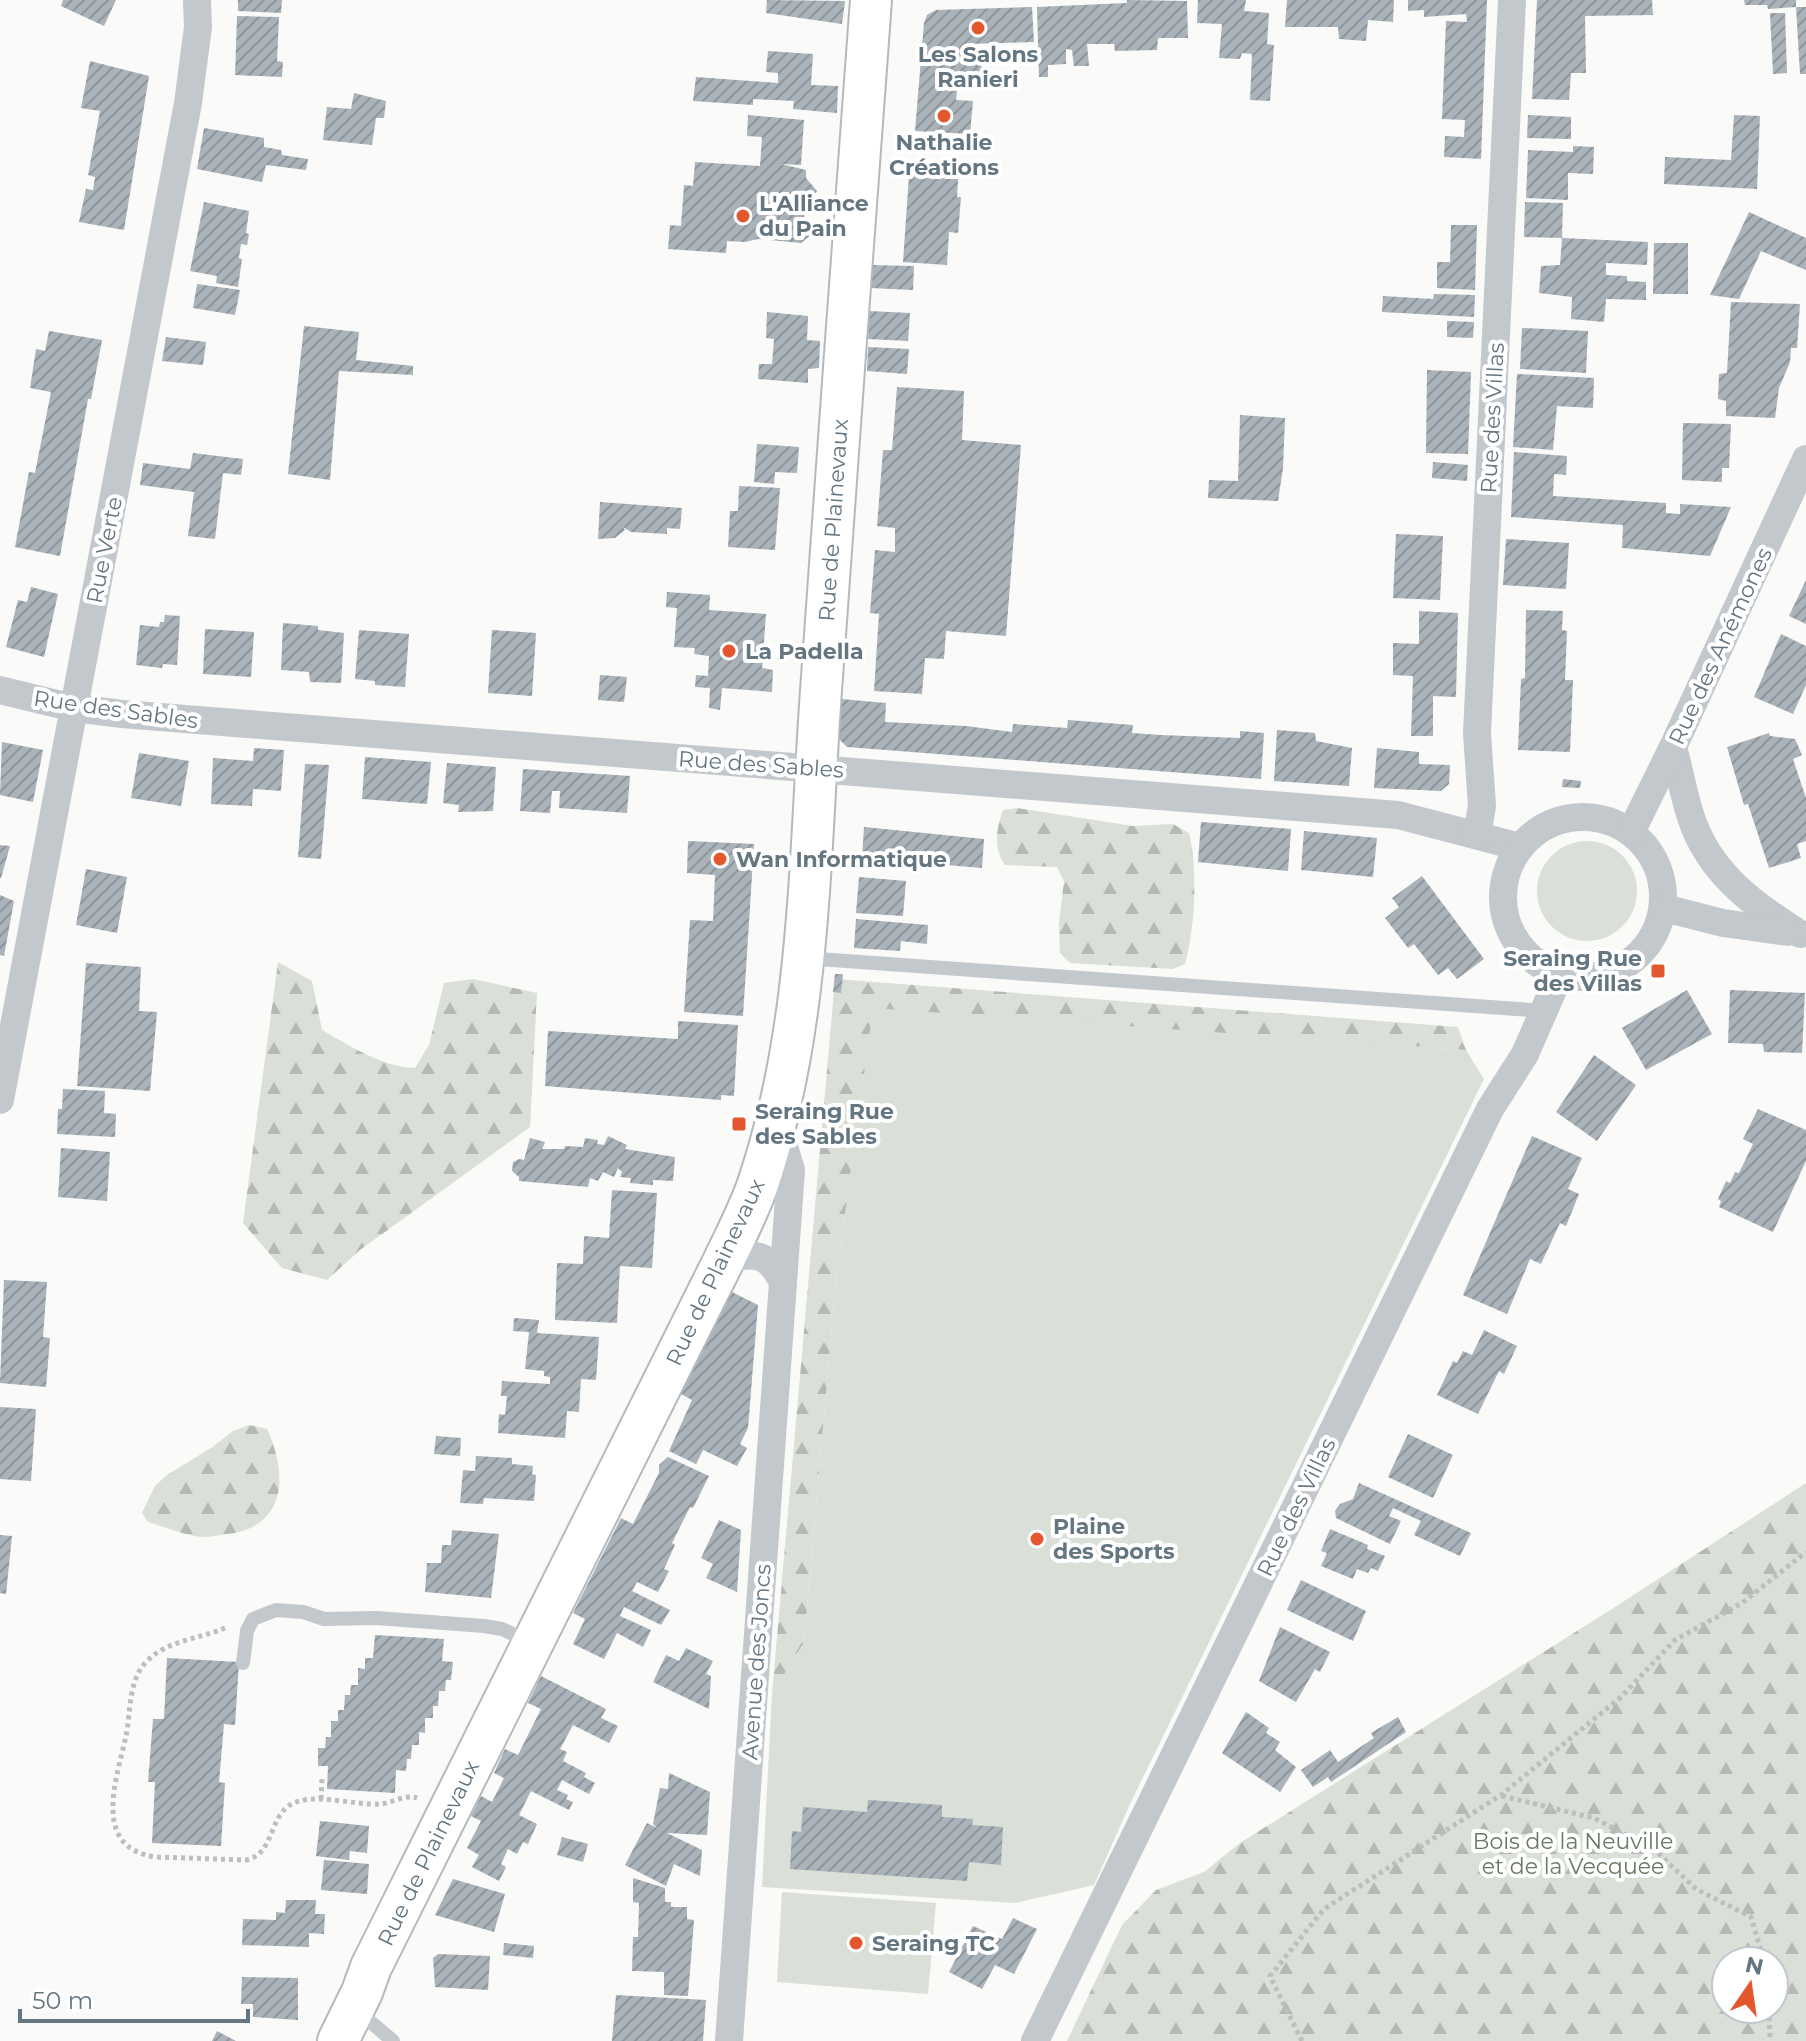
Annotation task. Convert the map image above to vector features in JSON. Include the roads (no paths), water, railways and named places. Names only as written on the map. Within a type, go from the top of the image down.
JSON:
[{"type":"street","name":"Rue Verte","points":[[0,1100],[188,103],[198,27],[197,0]]},
{"type":"street","name":"Rue de Plainevaux","points":[[345,2027],[371,1967],[531,1643],[724,1260],[758,1182],[773,1129],[790,1052],[804,958],[871,0]]},
{"type":"street","name":"Rue des Villas","points":[[1477,835],[1482,806],[1477,733],[1512,0]]},
{"type":"street","name":"Rue des Anémones","points":[[1631,832],[1806,459]]},
{"type":"street","name":"Rue des Sables","points":[[0,690],[74,708],[265,727],[1398,815],[1520,847]]},
{"type":"street","points":[[1673,747],[1690,816],[1712,860],[1740,893],[1803,934]]},
{"type":"street","points":[[1585,816],[1609,821],[1631,832],[1651,853],[1663,879],[1664,908],[1655,935],[1638,957],[1615,972],[1588,978],[1560,974],[1536,963],[1518,944],[1506,921],[1505,882],[1520,847],[1539,830],[1561,820],[1585,816]]},
{"type":"street","points":[[1664,908],[1723,923],[1803,934]]},
{"type":"street","name":"Rue des Villas","points":[[1035,2041],[1490,1109],[1525,1054],[1560,974]]},
{"type":"street","name":"Avenue des Joncs","points":[[729,2041],[791,1170],[785,1150],[773,1129]]},
{"type":"street","points":[[724,1260],[749,1253],[763,1258],[776,1267],[783,1283]]},
{"type":"lane","points":[[804,958],[1545,1011]]},
{"type":"lane","points":[[243,1663],[247,1631],[253,1619],[276,1610],[303,1612],[324,1619],[376,1618],[484,1626],[502,1629],[531,1643]]},
{"type":"lane","points":[[345,2027],[373,2024],[393,2041]]},
{"type":"place","name":"Les Salons Ranieri","points":[[978,28]]},
{"type":"place","name":"Nathalie Créations","points":[[944,116]]},
{"type":"place","name":"L'Alliance du Pain","points":[[743,216]]},
{"type":"place","name":"La Padella","points":[[729,651]]},
{"type":"place","name":"Wan Informatique","points":[[720,859]]},
{"type":"place","name":"Seraing Rue des Villas","points":[[1658,971]]},
{"type":"place","name":"Seraing Rue des Sables","points":[[739,1124]]},
{"type":"place","name":"Plaine des Sports","points":[[1037,1539]]},
{"type":"place","name":"Seraing TC","points":[[856,1943]]},
{"type":"park label","name":"Bois de la Neuville et de la Vecquée","points":[[1573,1854]]}]
